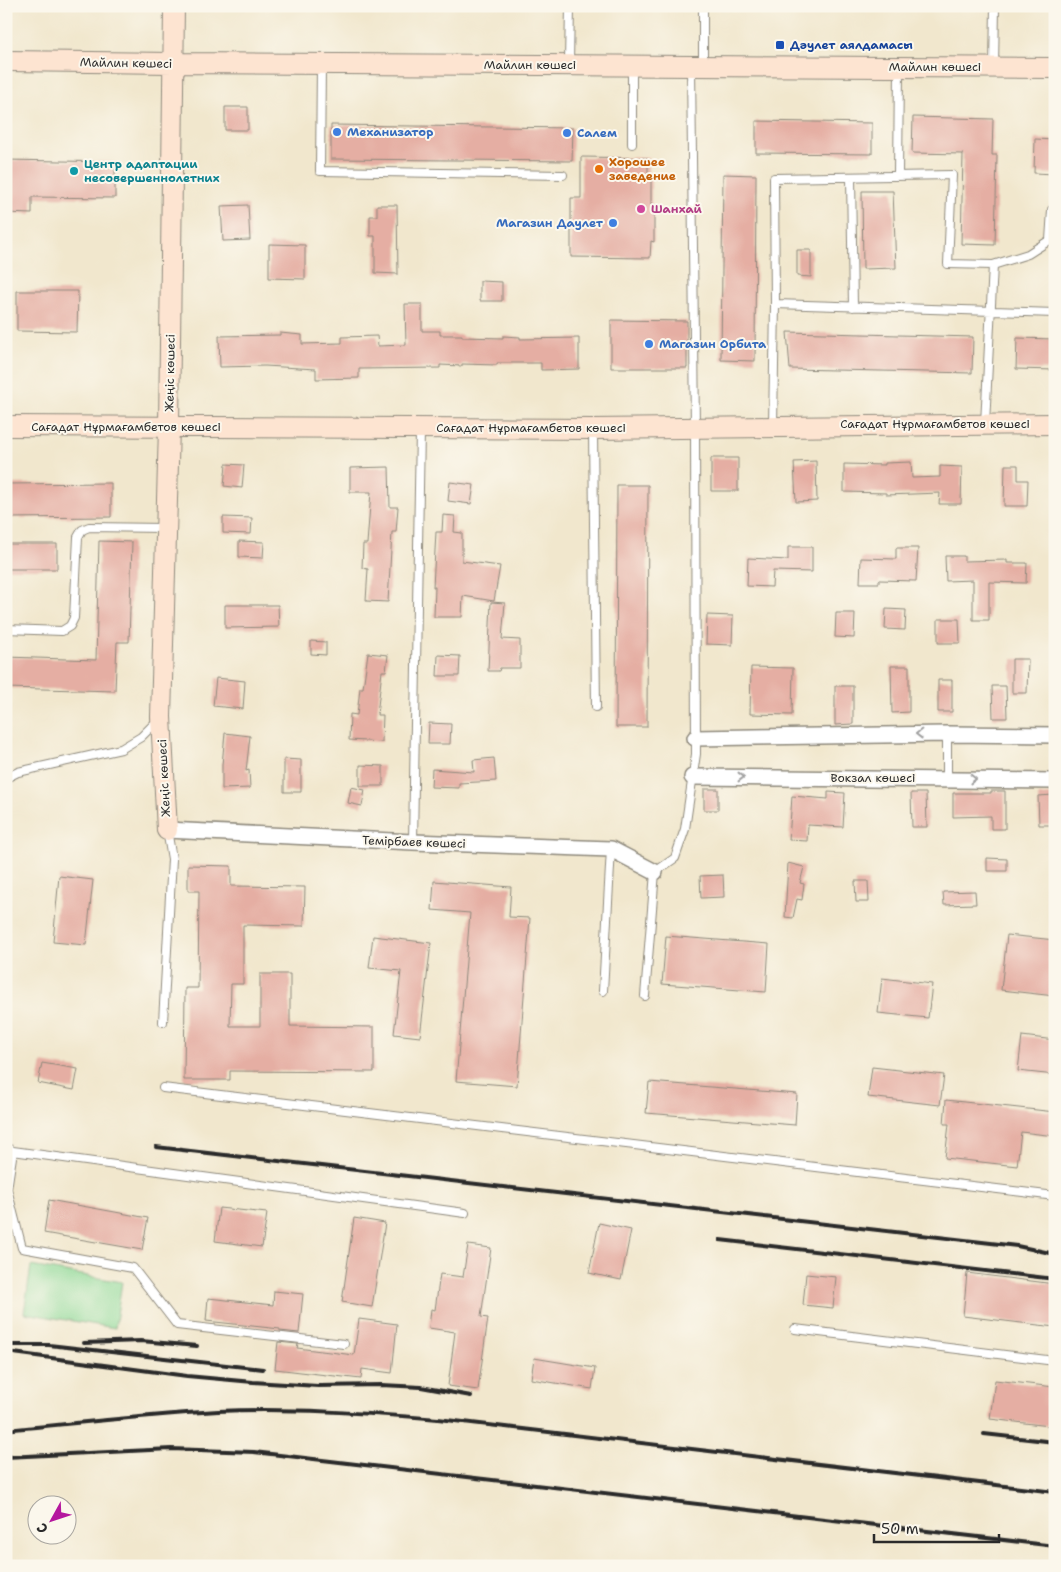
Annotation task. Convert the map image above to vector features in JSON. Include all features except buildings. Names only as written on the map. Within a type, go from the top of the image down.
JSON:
[{"type":"street","name":"Жеңіс көшесі","points":[[167,830],[161,717],[169,427],[174,6]]},
{"type":"street","name":"Майлин көшесі","points":[[6,60],[174,63],[1055,68]]},
{"type":"street","name":"Сағадат Нұрмағамбетов көшесі","points":[[6,426],[695,428],[1055,424]]},
{"type":"street","points":[[695,738],[947,734],[1055,735]]},
{"type":"street","name":"Вокзал көшесі","points":[[692,777],[1055,781]]},
{"type":"street","name":"Темірбаев көшесі","points":[[167,830],[611,849],[654,872]]},
{"type":"lane","points":[[569,65],[570,6]]},
{"type":"lane","points":[[645,996],[654,872],[675,858],[685,829],[696,754],[697,66],[703,6]]},
{"type":"lane","points":[[994,68],[995,6]]},
{"type":"lane","points":[[321,64],[320,172],[563,175]]},
{"type":"lane","points":[[632,66],[632,144]]},
{"type":"lane","points":[[898,67],[898,176]]},
{"type":"lane","points":[[773,426],[775,304],[774,178],[952,175],[948,264],[993,265],[1028,254],[1050,240],[1052,210],[1055,210]]},
{"type":"lane","points":[[851,177],[852,306]]},
{"type":"lane","points":[[985,424],[993,265]]},
{"type":"lane","points":[[775,304],[1055,313]]},
{"type":"lane","points":[[413,842],[420,428]]},
{"type":"lane","points":[[593,428],[596,707]]},
{"type":"lane","points":[[6,628],[62,630],[70,626],[74,618],[78,537],[82,530],[89,527],[166,528]]},
{"type":"lane","points":[[6,778],[18,772],[121,749],[141,737],[161,717]]},
{"type":"lane","points":[[947,734],[948,779]]},
{"type":"lane","points":[[163,1022],[172,859],[167,830]]},
{"type":"lane","points":[[603,991],[611,849]]},
{"type":"lane","points":[[163,1088],[1055,1196]]},
{"type":"lane","points":[[344,1344],[178,1325],[133,1268],[22,1248],[7,1189],[10,1149],[465,1213]]},
{"type":"lane","points":[[795,1329],[1055,1361]]},
{"type":"green space","points":[[31,1266],[122,1282],[115,1328],[24,1313]]},
{"type":"railway","points":[[156,1147],[1017,1246],[1055,1254]]},
{"type":"railway","points":[[720,1240],[1055,1279]]},
{"type":"railway","points":[[84,1343],[141,1341],[197,1346]]},
{"type":"railway","points":[[6,1345],[49,1345],[263,1369]]},
{"type":"railway","points":[[6,1352],[187,1376],[318,1386],[382,1385],[421,1387],[471,1396]]},
{"type":"railway","points":[[6,1430],[218,1411],[273,1410],[356,1413],[438,1419],[1055,1492]]},
{"type":"railway","points":[[984,1434],[1055,1442]]},
{"type":"railway","points":[[6,1457],[171,1449],[254,1452],[1055,1546]]},
{"type":"place","name":"Дәулет аялдамасы","points":[[780,45]]},
{"type":"place","name":"Механизатор","points":[[337,132]]},
{"type":"place","name":"Салем","points":[[567,133]]},
{"type":"place","name":"Хорошее заведение","points":[[599,169]]},
{"type":"place","name":"Центр адаптации несовершеннолетних","points":[[74,171]]},
{"type":"place","name":"Шанхай","points":[[641,209]]},
{"type":"place","name":"Магазин Даулет","points":[[613,223]]},
{"type":"place","name":"Магазин Орбита","points":[[649,344]]}]
